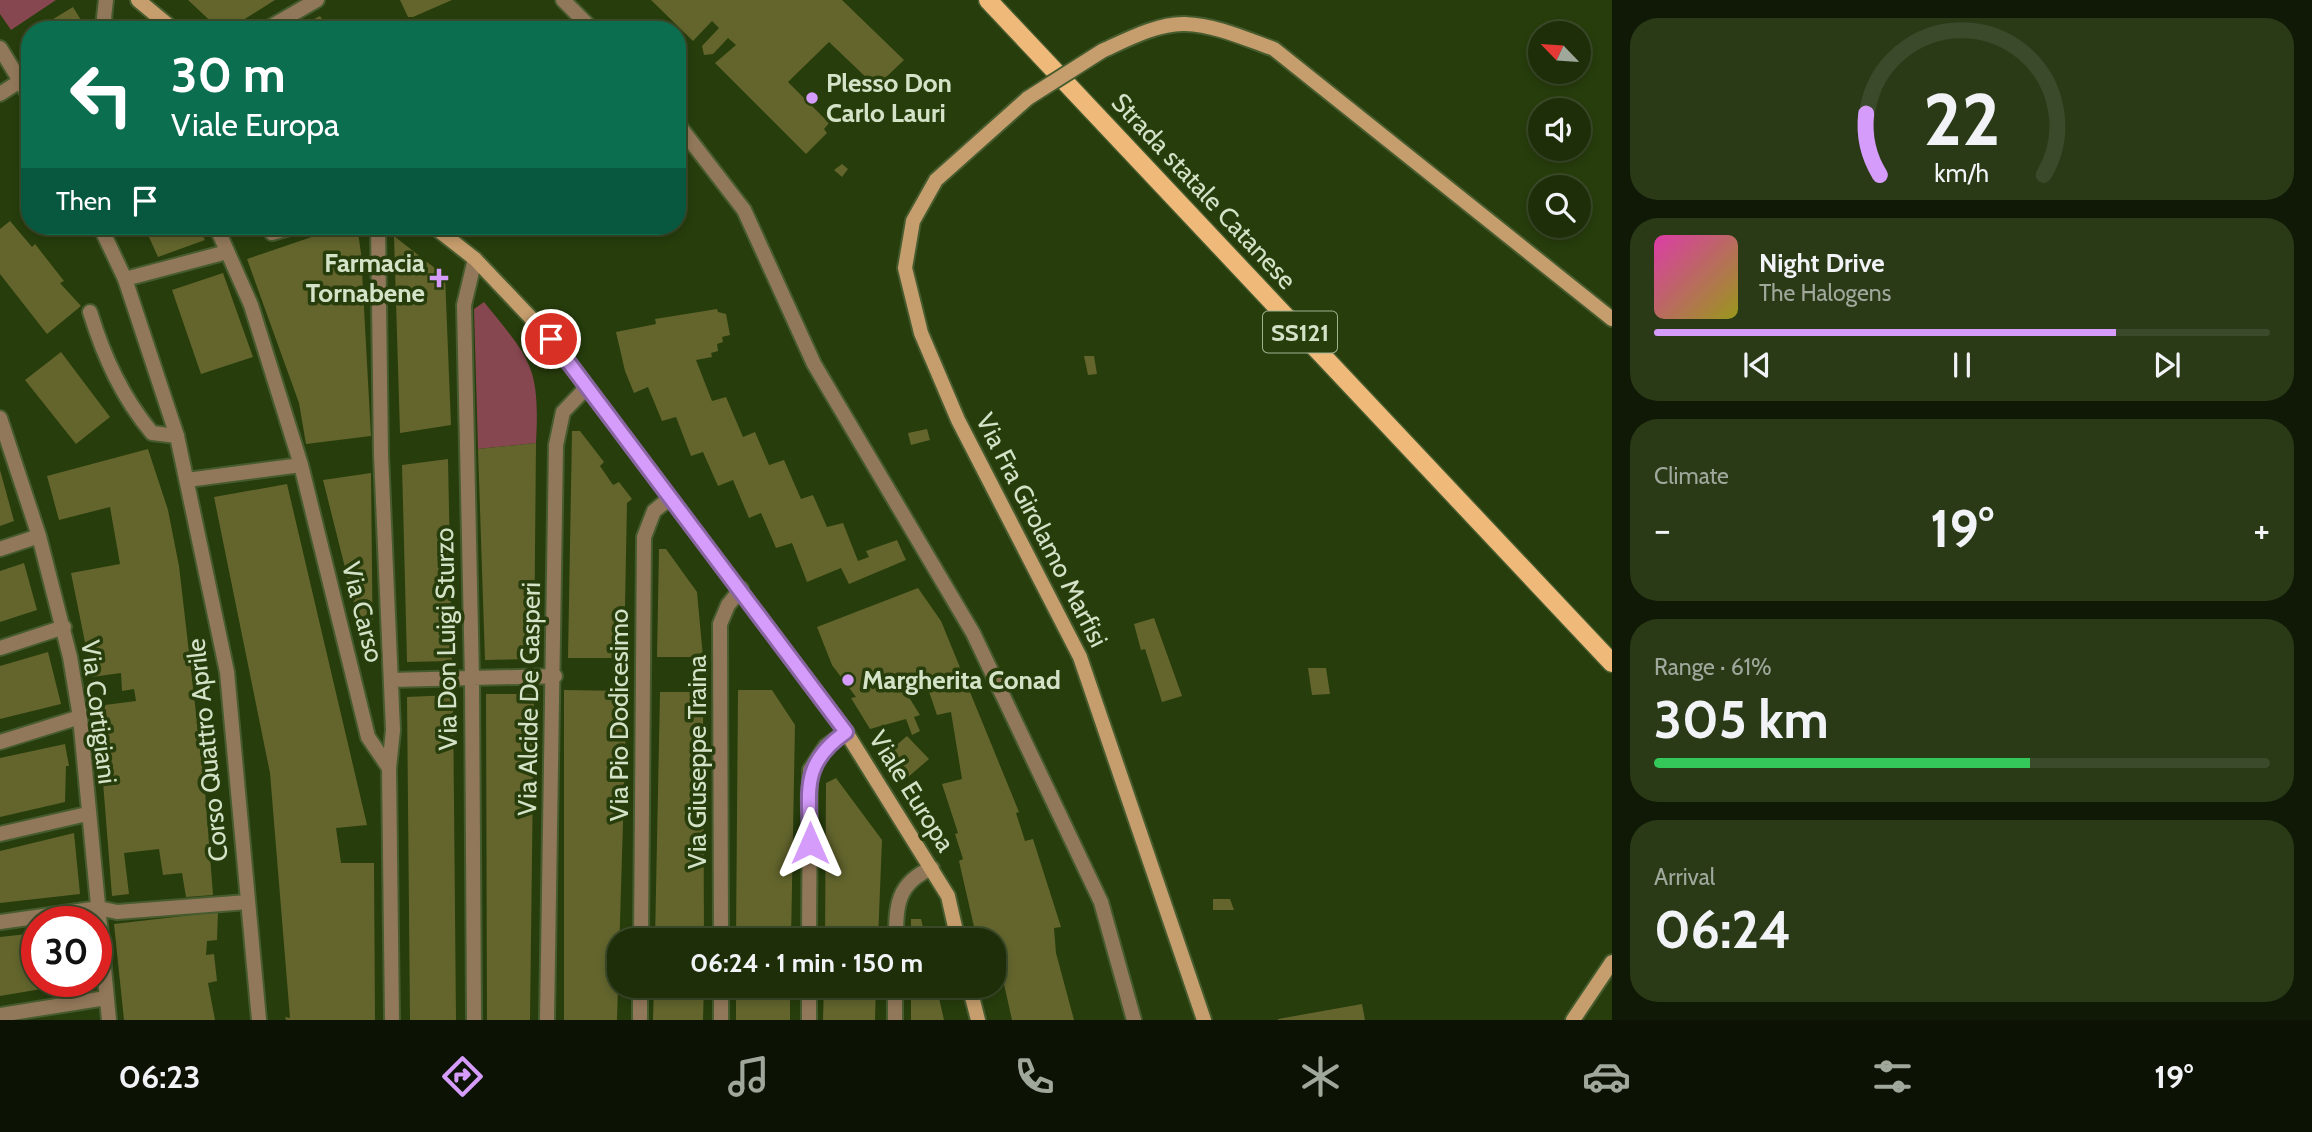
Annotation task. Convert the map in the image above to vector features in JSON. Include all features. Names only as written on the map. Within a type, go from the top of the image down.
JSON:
[{"type":"main road","points":[[138,0],[163,21]]},
{"type":"main road","name":"Strada statale Catanese","points":[[988,0],[1612,663]]},
{"type":"main road","name":"Via Fra Girolamo Marfisi","points":[[1205,1020],[1080,657],[958,420],[920,333],[905,268],[913,221],[936,180],[1028,98],[1102,51],[1136,36],[1183,24],[1223,31],[1275,49],[1612,320]]},
{"type":"main road","name":"Viale Europa","points":[[444,235],[475,259],[551,339],[669,499],[741,589],[846,732],[932,868],[948,896],[955,928]]},
{"type":"main road","points":[[1573,1020],[1612,962]]},
{"type":"main road","points":[[973,998],[978,1020]]},
{"type":"street","points":[[105,21],[106,0]]},
{"type":"street","points":[[564,0],[584,21]]},
{"type":"street","points":[[280,21],[313,1]]},
{"type":"street","points":[[0,48],[20,81],[0,94]]},
{"type":"street","points":[[686,136],[744,210],[814,364],[973,633],[1101,902],[1134,1020]]},
{"type":"street","name":"Corso Quattro Aprile","points":[[104,235],[125,279],[177,436],[227,673],[259,1020]]},
{"type":"street","name":"Via Carso","points":[[220,235],[251,305],[302,465],[368,737],[389,768]]},
{"type":"street","points":[[378,235],[381,455],[393,730],[389,768],[392,1020]]},
{"type":"street","points":[[125,279],[227,252]]},
{"type":"street","name":"Via Don Luigi Sturzo","points":[[474,1020],[472,679],[464,305],[475,259]]},
{"type":"street","points":[[90,313],[103,353],[130,407],[152,433],[177,436]]},
{"type":"street","name":"Via Alcide De Gasperi","points":[[547,1020],[555,676],[556,445],[563,412],[586,388]]},
{"type":"street","name":"Via Cortigiani","points":[[0,418],[6,449],[38,536],[64,627],[80,717],[87,814],[99,906]]},
{"type":"street","points":[[187,480],[302,465]]},
{"type":"street","name":"Via Pio Dodicesimo","points":[[641,928],[644,537],[654,511],[669,499]]},
{"type":"street","points":[[0,549],[38,536]]},
{"type":"street","name":"Via Giuseppe Traina","points":[[721,928],[720,624],[741,589]]},
{"type":"street","points":[[0,648],[64,627]]},
{"type":"street","points":[[391,680],[555,676]]},
{"type":"street","points":[[0,742],[80,717]]},
{"type":"street","points":[[809,928],[810,771],[826,746],[846,732]]},
{"type":"street","points":[[0,834],[87,814]]},
{"type":"street","points":[[896,928],[896,906],[912,876],[932,868]]},
{"type":"street","points":[[112,911],[248,902]]},
{"type":"street","points":[[0,922],[21,919]]},
{"type":"street","points":[[0,1015],[106,998]]},
{"type":"street","name":"Via Cortigiani","points":[[106,998],[109,1020]]},
{"type":"street","points":[[640,998],[640,1020]]},
{"type":"street","points":[[721,998],[721,1020]]},
{"type":"street","points":[[809,998],[809,1020]]},
{"type":"street","points":[[895,998],[895,1020]]},
{"type":"shaded area","points":[[0,0],[56,0],[11,30],[0,14]]},
{"type":"shaded area","points":[[484,302],[513,338],[529,366],[536,397],[536,443],[478,449],[474,309]]},
{"type":"building","points":[[188,0],[275,0],[241,21],[210,21]]},
{"type":"building","points":[[400,0],[452,0],[408,17]]},
{"type":"building","points":[[651,0],[842,0],[904,60],[881,82],[877,78],[872,83],[829,42],[788,82],[829,123],[824,129],[827,133],[806,154],[715,63],[736,45],[728,38],[713,54],[704,55],[702,46],[719,28],[712,21],[693,41],[686,34],[686,21],[673,21]]},
{"type":"building","points":[[73,7],[82,21],[50,21]]},
{"type":"building","points":[[320,16],[323,21],[310,21]]},
{"type":"building","points":[[842,164],[848,169],[842,177],[834,170]]},
{"type":"building","points":[[10,221],[32,247],[35,244],[64,281],[60,283],[81,306],[47,334],[0,274],[0,229]]},
{"type":"building","points":[[148,235],[202,235],[205,240],[158,257]]},
{"type":"building","points":[[318,235],[358,235],[371,436],[306,444],[299,403],[247,259]]},
{"type":"building","points":[[394,236],[445,276],[451,425],[400,433]]},
{"type":"building","points":[[223,273],[253,357],[201,374],[172,290]]},
{"type":"building","points":[[717,309],[718,312],[726,314],[730,335],[722,337],[723,342],[717,344],[718,351],[711,353],[712,357],[696,360],[712,401],[726,397],[743,437],[755,432],[769,465],[784,460],[801,499],[813,495],[827,527],[843,523],[858,561],[869,557],[866,551],[897,540],[906,560],[849,584],[841,568],[807,582],[792,543],[776,548],[761,513],[749,518],[733,480],[718,486],[703,452],[691,456],[676,417],[662,421],[648,387],[634,393],[625,371],[616,332],[656,324],[655,319]]},
{"type":"building","points":[[61,352],[110,417],[76,444],[25,380]]},
{"type":"building","points":[[1084,356],[1094,356],[1097,374],[1088,375]]},
{"type":"building","points":[[927,429],[930,440],[911,445],[908,433]]},
{"type":"building","points":[[572,431],[580,431],[604,462],[600,466],[613,485],[619,482],[632,499],[627,503],[624,658],[568,658]]},
{"type":"building","points":[[536,443],[534,659],[485,660],[478,449]]},
{"type":"building","points":[[148,449],[168,510],[179,566],[205,791],[213,895],[186,897],[182,873],[163,875],[159,849],[124,853],[129,894],[112,896],[97,706],[136,701],[134,689],[122,691],[121,673],[92,677],[71,573],[120,564],[110,507],[59,520],[47,476]]},
{"type":"building","points":[[448,459],[452,661],[407,662],[402,465]]},
{"type":"building","points":[[0,470],[14,521],[0,526]]},
{"type":"building","points":[[371,473],[373,662],[369,663],[323,480]]},
{"type":"building","points":[[287,484],[367,825],[336,828],[341,863],[374,863],[375,1020],[286,1020],[285,1017],[290,1018],[270,773],[214,497]]},
{"type":"building","points":[[659,549],[666,549],[697,592],[703,657],[657,657]]},
{"type":"building","points":[[24,563],[37,610],[0,622],[0,571]]},
{"type":"building","points":[[918,588],[941,621],[1019,812],[1016,813],[1025,841],[1033,839],[1061,927],[1054,928],[1056,953],[1074,1020],[1012,1020],[1006,993],[1006,928],[974,928],[959,861],[963,859],[955,834],[958,833],[942,784],[962,779],[951,712],[937,715],[923,674],[900,683],[920,715],[914,717],[920,731],[912,735],[906,719],[870,729],[851,698],[856,697],[832,665],[817,627]]},
{"type":"building","points":[[1154,618],[1182,696],[1162,702],[1145,649],[1141,650],[1134,624]]},
{"type":"building","points":[[48,652],[61,704],[0,719],[0,666]]},
{"type":"building","points":[[1308,668],[1326,668],[1330,694],[1312,695]]},
{"type":"building","points":[[564,690],[627,691],[620,928],[607,928],[607,998],[618,998],[617,1020],[564,1020]]},
{"type":"building","points":[[738,690],[772,690],[795,725],[791,928],[736,928]]},
{"type":"building","points":[[660,692],[703,692],[704,928],[655,928]]},
{"type":"building","points":[[486,694],[534,694],[530,1020],[487,1020]]},
{"type":"building","points":[[453,695],[456,1020],[410,1020],[407,697]]},
{"type":"building","points":[[907,736],[929,759],[907,778],[886,754]]},
{"type":"building","points":[[65,744],[69,766],[66,766],[65,802],[0,817],[0,758]]},
{"type":"building","points":[[836,778],[882,840],[878,928],[825,928],[826,783]]},
{"type":"building","points":[[74,833],[80,894],[0,903],[0,851]]},
{"type":"building","points":[[1213,899],[1230,899],[1234,910],[1213,910]]},
{"type":"building","points":[[218,912],[217,940],[207,941],[206,955],[214,954],[217,981],[208,983],[215,1020],[124,1020],[114,924]]},
{"type":"building","points":[[911,919],[921,919],[923,928],[911,928]]},
{"type":"building","points":[[21,935],[21,992],[0,996],[0,937]]},
{"type":"building","points":[[654,998],[704,998],[703,1020],[653,1020]]},
{"type":"building","points":[[736,998],[790,998],[790,1020],[736,1020]]},
{"type":"building","points":[[824,998],[876,998],[875,1020],[823,1020]]},
{"type":"building","points":[[911,998],[939,998],[944,1020],[911,1020]]},
{"type":"building","points":[[1362,1004],[1365,1020],[1278,1020],[1278,1019]]},
{"type":"place","name":"Plesso Don Carlo Lauri","points":[[812,98]]},
{"type":"place","name":"Farmacia Tornabene","points":[[439,278]]},
{"type":"place","name":"Margherita Conad","points":[[848,680]]},
{"type":"route","points":[[551,339],[846,732],[826,746],[810,771],[810,843]]}]
